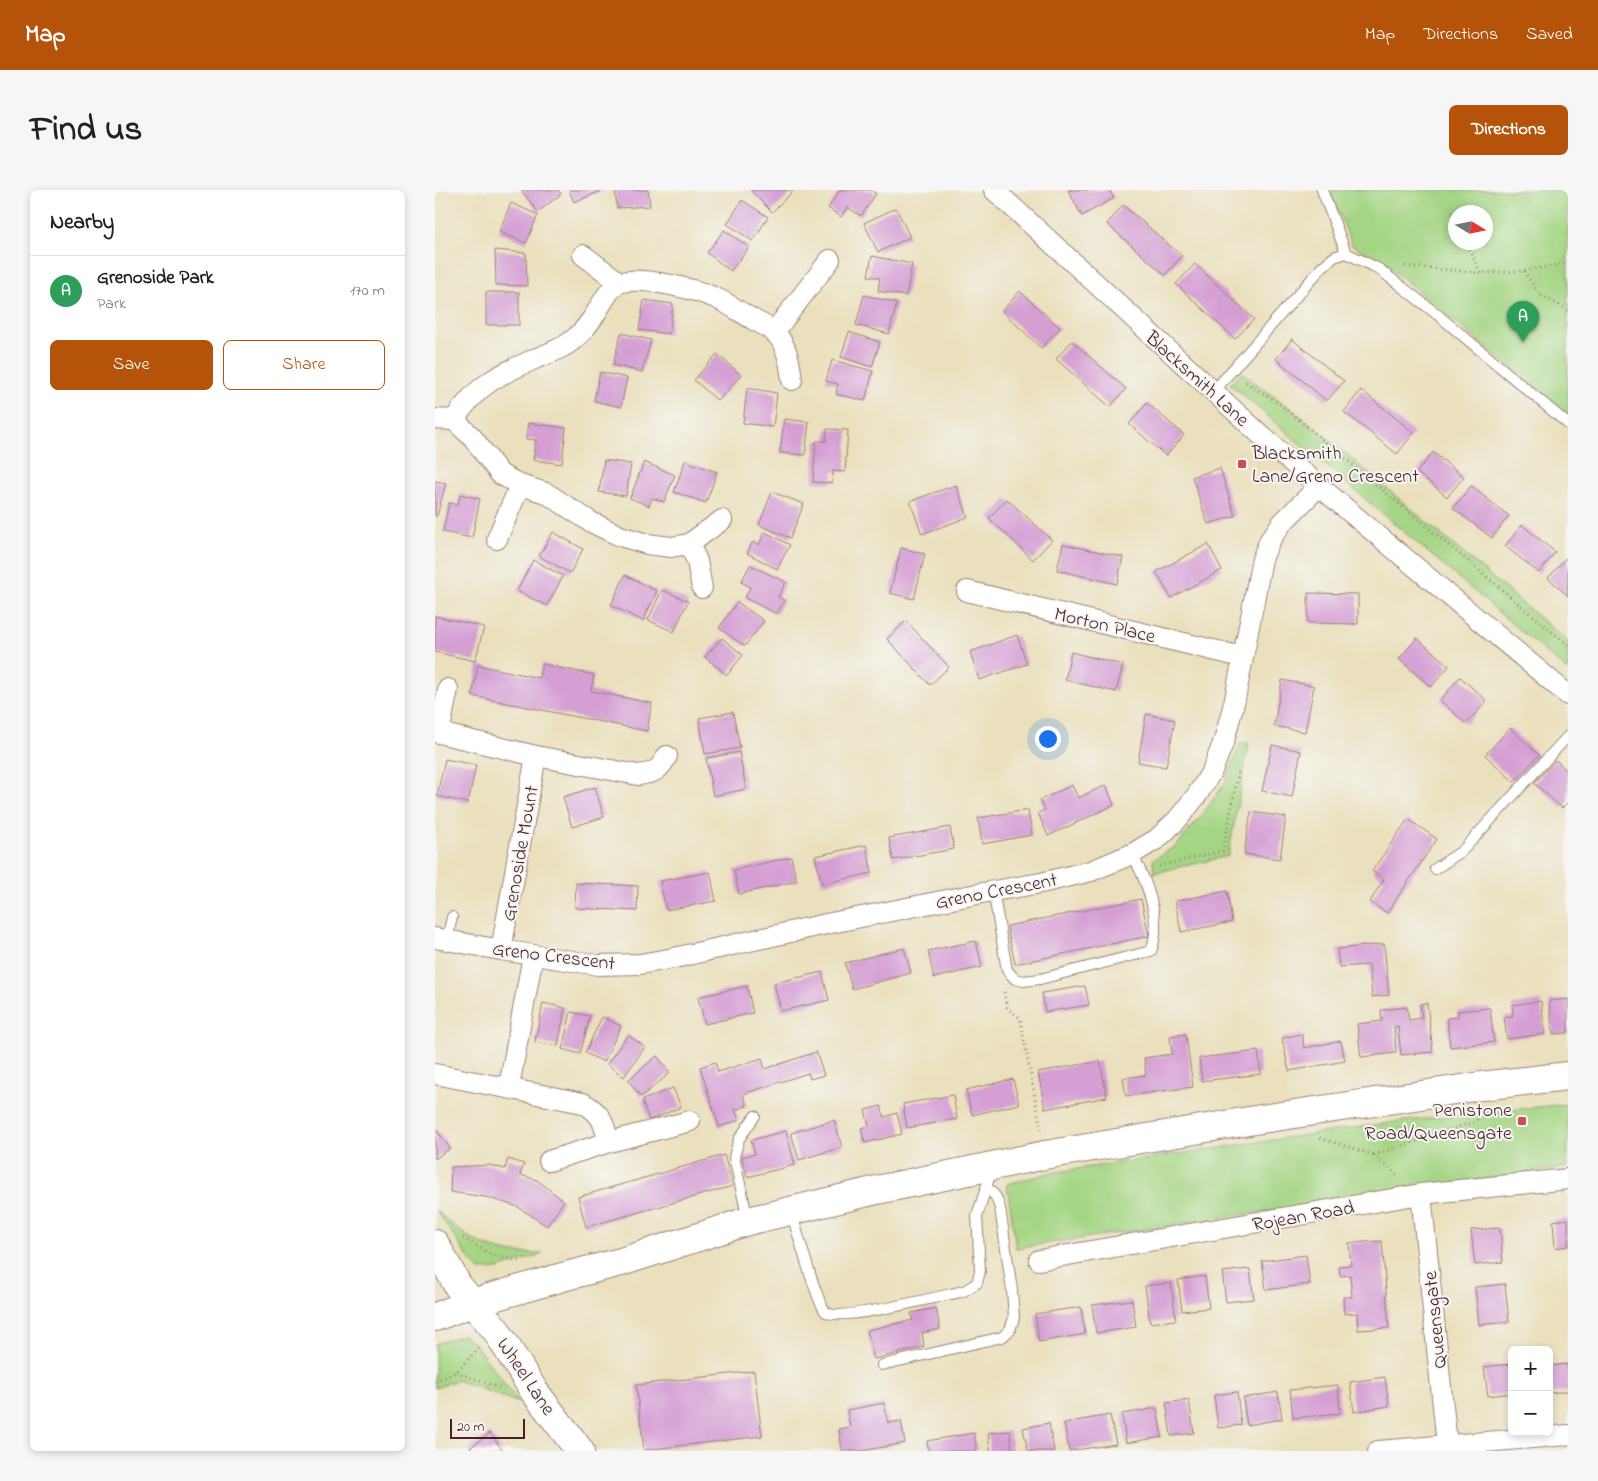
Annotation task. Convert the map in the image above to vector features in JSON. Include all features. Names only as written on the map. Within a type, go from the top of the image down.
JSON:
[{"type":"main road","points":[[435,1317],[473,1303],[621,1262],[748,1221],[877,1190],[990,1176],[1045,1155],[1261,1119],[1481,1086],[1568,1076]]},
{"type":"main road","name":"Wheel Lane","points":[[445,1239],[458,1286],[496,1330],[534,1391],[581,1451]]},
{"type":"street","name":"Blacksmith Lane","points":[[994,190],[1213,392],[1319,486],[1568,696]]},
{"type":"street","points":[[583,255],[619,282]]},
{"type":"street","points":[[774,332],[830,260]]},
{"type":"street","points":[[723,520],[689,544],[671,547],[647,544],[620,536],[591,522],[546,493],[520,484],[500,474],[472,437],[445,420],[478,390],[505,372],[574,340],[591,321],[609,293],[619,282],[636,280],[688,289],[717,299],[774,332],[785,348],[790,363],[792,380]]},
{"type":"street","points":[[497,539],[520,484]]},
{"type":"street","name":"Greno Crescent","points":[[441,939],[598,965],[640,964],[826,924],[993,890],[1041,883],[1137,862],[1177,820],[1197,795],[1212,771],[1224,740],[1235,698],[1262,559],[1270,540],[1282,523],[1319,486]]},
{"type":"street","points":[[689,544],[697,561],[702,588]]},
{"type":"street","name":"Morton Place","points":[[967,591],[1242,657]]},
{"type":"street","name":"Grenoside Mount","points":[[448,689],[437,732],[536,756],[638,775],[650,773],[660,768],[667,756]]},
{"type":"street","name":"Grenoside Mount","points":[[501,950],[536,756]]},
{"type":"street","points":[[509,1087],[533,955]]},
{"type":"street","points":[[435,1074],[583,1103],[595,1109],[602,1119],[609,1142]]},
{"type":"street","points":[[549,1161],[609,1142],[690,1121]]},
{"type":"street","name":"Rojean Road","points":[[1039,1260],[1421,1194],[1568,1179]]},
{"type":"street","name":"Queensgate","points":[[1421,1194],[1447,1445]]},
{"type":"street","points":[[1379,1451],[1568,1436]]},
{"type":"lane","points":[[1322,190],[1346,253]]},
{"type":"lane","points":[[1213,392],[1323,266],[1334,257],[1346,253],[1379,268],[1568,424]]},
{"type":"lane","points":[[1435,869],[1462,851],[1568,736]]},
{"type":"lane","points":[[993,890],[1007,970],[1015,979],[1032,980],[1151,951],[1156,931],[1149,894],[1137,862]]},
{"type":"lane","points":[[441,939],[452,917]]},
{"type":"lane","points":[[748,1221],[734,1157],[739,1139],[755,1116]]},
{"type":"lane","points":[[791,1210],[818,1296],[825,1312],[833,1315],[859,1313],[964,1291],[977,1284],[980,1272],[977,1216],[990,1176]]},
{"type":"lane","points":[[882,1364],[1002,1337],[1011,1330],[1014,1318],[1013,1290],[1001,1208],[995,1197],[990,1176]]},
{"type":"path","points":[[1470,250],[1480,273]]},
{"type":"path","points":[[1397,265],[1480,273],[1524,272],[1568,263]]},
{"type":"path","points":[[1524,272],[1539,294],[1568,310]]},
{"type":"path","points":[[1231,372],[1280,404],[1568,644]]},
{"type":"path","points":[[1137,862],[1223,851],[1241,755],[1224,740]]},
{"type":"path","points":[[1003,989],[1007,1008],[1021,1018],[1045,1155]]},
{"type":"path","points":[[1421,1194],[1375,1155],[1477,1122],[1481,1086]]},
{"type":"path","points":[[445,1239],[492,1255],[543,1263],[551,1280]]},
{"type":"path","points":[[435,1381],[456,1372],[496,1330]]},
{"type":"path","points":[[456,1372],[502,1388],[534,1391]]},
{"type":"green space","points":[[1330,190],[1568,190],[1568,416],[1389,267],[1352,245]]},
{"type":"green space","points":[[1241,372],[1307,421],[1568,642],[1568,671],[1230,384]]},
{"type":"green space","points":[[1241,742],[1249,743],[1228,856],[1154,873],[1153,860],[1176,846],[1200,818],[1225,783]]},
{"type":"green space","points":[[1568,1104],[1568,1167],[1016,1248],[1007,1184],[1050,1173],[1395,1122]]},
{"type":"green space","points":[[436,1210],[458,1230],[484,1245],[508,1252],[543,1254],[498,1269],[480,1270],[470,1260]]},
{"type":"green space","points":[[463,1335],[474,1343],[519,1403],[457,1380],[435,1388],[435,1344]]},
{"type":"building","points":[[521,190],[558,190],[561,194],[538,212]]},
{"type":"building","points":[[569,190],[604,190],[574,202]]},
{"type":"building","points":[[615,190],[648,190],[650,206],[617,208]]},
{"type":"building","points":[[752,190],[792,190],[793,191],[772,212]]},
{"type":"building","points":[[840,190],[871,190],[876,194],[861,216],[847,207],[841,217],[828,208]]},
{"type":"building","points":[[1068,190],[1109,190],[1114,198],[1082,216]]},
{"type":"building","points":[[742,200],[768,217],[753,241],[727,224]]},
{"type":"building","points":[[511,203],[538,215],[526,243],[499,232]]},
{"type":"building","points":[[1123,205],[1182,256],[1165,275],[1107,224]]},
{"type":"building","points":[[896,208],[910,237],[878,252],[864,223]]},
{"type":"building","points":[[724,230],[749,247],[731,271],[707,253]]},
{"type":"building","points":[[495,250],[526,253],[527,286],[496,285]]},
{"type":"building","points":[[872,256],[912,264],[906,296],[878,291],[880,278],[868,276]]},
{"type":"building","points":[[1195,264],[1254,319],[1235,339],[1176,284]]},
{"type":"building","points":[[1020,291],[1060,328],[1041,348],[1002,311]]},
{"type":"building","points":[[486,292],[519,292],[519,325],[486,325]]},
{"type":"building","points":[[864,295],[897,303],[889,334],[856,325]]},
{"type":"building","points":[[644,300],[673,304],[669,334],[639,330]]},
{"type":"building","points":[[849,332],[880,342],[872,367],[841,357]]},
{"type":"building","points":[[621,333],[651,340],[642,372],[613,365]]},
{"type":"building","points":[[1292,339],[1344,381],[1327,401],[1276,359]]},
{"type":"building","points":[[1072,341],[1126,389],[1110,407],[1056,359]]},
{"type":"building","points":[[717,354],[741,375],[718,401],[694,380]]},
{"type":"building","points":[[832,360],[873,371],[865,401],[836,394],[838,384],[826,381]]},
{"type":"building","points":[[600,372],[627,378],[621,407],[594,401]]},
{"type":"building","points":[[747,388],[777,393],[773,427],[743,423]]},
{"type":"building","points":[[1361,390],[1414,433],[1397,454],[1344,412]]},
{"type":"building","points":[[1147,403],[1184,435],[1166,456],[1129,424]]},
{"type":"building","points":[[784,419],[809,422],[805,455],[780,453]]},
{"type":"building","points":[[528,423],[566,428],[562,464],[533,460],[536,440],[526,439]]},
{"type":"building","points":[[827,429],[848,430],[845,472],[833,471],[832,483],[813,482],[816,441],[826,441]]},
{"type":"building","points":[[1433,452],[1464,477],[1447,497],[1417,472]]},
{"type":"building","points":[[604,460],[631,464],[626,496],[599,492]]},
{"type":"building","points":[[685,461],[717,472],[706,503],[674,492]]},
{"type":"building","points":[[644,462],[675,475],[664,502],[652,498],[649,506],[630,498]]},
{"type":"building","points":[[1220,468],[1235,516],[1208,524],[1192,477]]},
{"type":"building","points":[[435,481],[446,483],[437,516],[435,516]]},
{"type":"building","points":[[956,485],[968,517],[922,534],[910,501]]},
{"type":"building","points":[[1471,486],[1509,516],[1492,538],[1453,508]]},
{"type":"building","points":[[772,492],[804,504],[790,538],[759,525]]},
{"type":"building","points":[[460,494],[480,499],[472,538],[443,532],[449,503],[458,505]]},
{"type":"building","points":[[1007,499],[1052,540],[1033,560],[989,518]]},
{"type":"building","points":[[1522,525],[1555,552],[1539,573],[1505,546]]},
{"type":"building","points":[[553,532],[583,549],[570,573],[539,556]]},
{"type":"building","points":[[765,532],[790,545],[777,569],[747,553],[753,542],[759,545]]},
{"type":"building","points":[[1063,544],[1123,557],[1117,584],[1057,570]]},
{"type":"building","points":[[1208,544],[1222,570],[1171,598],[1156,572]]},
{"type":"building","points":[[901,548],[925,554],[914,599],[890,593]]},
{"type":"building","points":[[1567,557],[1568,559],[1568,596],[1548,578]]},
{"type":"building","points":[[533,560],[563,576],[547,606],[517,591]]},
{"type":"building","points":[[750,565],[786,582],[778,597],[784,600],[777,614],[745,598],[750,587],[741,582]]},
{"type":"building","points":[[625,575],[657,591],[643,621],[611,605]]},
{"type":"building","points":[[662,590],[688,601],[674,632],[648,620]]},
{"type":"building","points":[[1308,593],[1358,594],[1358,624],[1308,623]]},
{"type":"building","points":[[737,602],[764,621],[745,646],[719,628]]},
{"type":"building","points":[[435,616],[484,627],[475,661],[435,652]]},
{"type":"building","points":[[906,621],[949,667],[930,685],[887,639]]},
{"type":"building","points":[[1017,635],[1027,664],[979,680],[970,652]]},
{"type":"building","points":[[722,638],[743,655],[727,675],[705,657]]},
{"type":"building","points":[[1417,638],[1449,666],[1431,687],[1399,659]]},
{"type":"building","points":[[1071,652],[1123,665],[1116,692],[1065,680]]},
{"type":"building","points":[[542,664],[594,675],[591,691],[652,703],[647,731],[472,696],[478,665],[539,678]]},
{"type":"building","points":[[1460,677],[1487,701],[1466,724],[1440,700]]},
{"type":"building","points":[[1282,680],[1314,686],[1305,732],[1274,726]]},
{"type":"building","points":[[733,712],[740,748],[705,754],[699,718]]},
{"type":"building","points":[[1146,714],[1175,720],[1166,767],[1138,762]]},
{"type":"building","points":[[1510,728],[1539,755],[1514,782],[1485,755]]},
{"type":"building","points":[[1272,745],[1301,751],[1292,797],[1262,791]]},
{"type":"building","points":[[739,752],[746,789],[713,796],[706,758]]},
{"type":"building","points":[[445,759],[476,765],[468,803],[437,796]]},
{"type":"building","points":[[1556,760],[1568,772],[1568,802],[1562,808],[1534,783]]},
{"type":"building","points":[[1072,785],[1078,798],[1106,785],[1114,805],[1048,836],[1038,813],[1045,810],[1040,800]]},
{"type":"building","points":[[595,787],[604,817],[572,827],[563,797]]},
{"type":"building","points":[[1028,810],[1032,835],[982,844],[978,818]]},
{"type":"building","points":[[1251,812],[1286,817],[1280,859],[1244,854]]},
{"type":"building","points":[[1408,819],[1437,839],[1387,913],[1370,902],[1384,879],[1372,871]]},
{"type":"building","points":[[950,827],[954,849],[893,860],[889,838]]},
{"type":"building","points":[[866,845],[872,873],[822,884],[815,856]]},
{"type":"building","points":[[791,857],[797,881],[739,894],[734,870]]},
{"type":"building","points":[[710,872],[716,901],[666,910],[660,881]]},
{"type":"building","points":[[576,883],[638,886],[637,911],[575,908]]},
{"type":"building","points":[[1227,891],[1232,922],[1181,932],[1175,901]]},
{"type":"building","points":[[1141,899],[1149,936],[1015,964],[1007,926]]},
{"type":"building","points":[[976,941],[982,967],[934,978],[928,951]]},
{"type":"building","points":[[1384,944],[1389,995],[1372,997],[1369,965],[1339,967],[1337,949]]},
{"type":"building","points":[[904,948],[911,973],[852,989],[845,963]]},
{"type":"building","points":[[822,972],[829,1000],[781,1011],[774,983]]},
{"type":"building","points":[[747,986],[753,1013],[705,1024],[698,997]]},
{"type":"building","points":[[1085,986],[1089,1005],[1045,1012],[1042,993]]},
{"type":"building","points":[[1568,999],[1568,1033],[1553,1034],[1549,1001]]},
{"type":"building","points":[[1541,1001],[1545,1034],[1507,1039],[1504,1017],[1513,1016],[1512,1005]]},
{"type":"building","points":[[543,1003],[565,1008],[558,1046],[535,1042]]},
{"type":"building","points":[[1427,1003],[1433,1052],[1401,1055],[1398,1026],[1394,1027],[1396,1053],[1361,1057],[1357,1024],[1382,1021],[1381,1010],[1407,1007],[1409,1020],[1422,1018],[1420,1004]]},
{"type":"building","points":[[1490,1008],[1494,1042],[1450,1047],[1447,1018],[1458,1017],[1457,1011]]},
{"type":"building","points":[[571,1012],[590,1016],[580,1054],[562,1049]]},
{"type":"building","points":[[602,1017],[621,1026],[604,1062],[585,1053]]},
{"type":"building","points":[[1186,1034],[1193,1087],[1126,1096],[1123,1078],[1146,1075],[1144,1058],[1172,1054],[1170,1036]]},
{"type":"building","points":[[1302,1034],[1304,1048],[1341,1041],[1345,1061],[1289,1071],[1282,1038]]},
{"type":"building","points":[[628,1035],[645,1047],[624,1077],[607,1064]]},
{"type":"building","points":[[1258,1051],[1261,1074],[1202,1081],[1199,1058]]},
{"type":"building","points":[[816,1052],[824,1075],[810,1079],[808,1073],[743,1094],[747,1106],[735,1110],[739,1120],[719,1127],[700,1067],[715,1062],[718,1072],[762,1058],[765,1069]]},
{"type":"building","points":[[657,1056],[670,1073],[641,1097],[628,1080]]},
{"type":"building","points":[[1100,1061],[1107,1097],[1045,1109],[1038,1072]]},
{"type":"building","points":[[1013,1079],[1019,1104],[972,1115],[966,1090]]},
{"type":"building","points":[[673,1088],[681,1107],[649,1120],[642,1100]]},
{"type":"building","points":[[953,1095],[957,1119],[907,1128],[903,1104]]},
{"type":"building","points":[[881,1106],[884,1117],[897,1113],[902,1134],[865,1143],[861,1128],[869,1126],[865,1110]]},
{"type":"building","points":[[834,1120],[842,1147],[799,1160],[791,1133]]},
{"type":"building","points":[[435,1128],[450,1148],[435,1159]]},
{"type":"building","points":[[786,1131],[795,1165],[747,1177],[742,1157],[755,1154],[751,1140]]},
{"type":"building","points":[[724,1155],[733,1186],[586,1227],[578,1197]]},
{"type":"building","points":[[508,1159],[524,1164],[520,1175],[537,1180],[564,1201],[547,1226],[518,1207],[486,1197],[450,1192],[451,1167],[489,1165],[505,1169]]},
{"type":"building","points":[[1568,1219],[1568,1246],[1555,1248],[1553,1221]]},
{"type":"building","points":[[1500,1228],[1503,1262],[1475,1265],[1471,1230]]},
{"type":"building","points":[[1382,1241],[1389,1328],[1358,1330],[1357,1313],[1344,1314],[1343,1297],[1352,1297],[1350,1275],[1340,1276],[1339,1266],[1351,1265],[1349,1243]]},
{"type":"building","points":[[1306,1255],[1310,1284],[1266,1290],[1262,1261]]},
{"type":"building","points":[[1250,1269],[1254,1299],[1226,1302],[1222,1272]]},
{"type":"building","points":[[1205,1276],[1209,1308],[1182,1311],[1178,1280]]},
{"type":"building","points":[[1171,1283],[1176,1320],[1150,1323],[1145,1286]]},
{"type":"building","points":[[1505,1284],[1509,1322],[1479,1325],[1475,1287]]},
{"type":"building","points":[[1132,1300],[1136,1327],[1096,1333],[1092,1305]]},
{"type":"building","points":[[1081,1307],[1085,1334],[1039,1342],[1035,1314]]},
{"type":"building","points":[[936,1308],[940,1329],[922,1333],[924,1347],[874,1359],[867,1330],[913,1320],[911,1313]]},
{"type":"building","points":[[1508,1364],[1508,1394],[1488,1396],[1484,1367]]},
{"type":"building","points":[[1567,1364],[1568,1391],[1553,1393],[1553,1366]]},
{"type":"building","points":[[754,1371],[762,1436],[644,1450],[636,1385]]},
{"type":"building","points":[[1385,1377],[1389,1406],[1354,1412],[1350,1382]]},
{"type":"building","points":[[1338,1385],[1340,1413],[1293,1418],[1290,1390]]},
{"type":"building","points":[[1237,1392],[1241,1425],[1218,1428],[1214,1395]]},
{"type":"building","points":[[1278,1392],[1282,1419],[1247,1425],[1243,1398]]},
{"type":"building","points":[[1189,1400],[1194,1433],[1171,1436],[1166,1403]]},
{"type":"building","points":[[884,1403],[888,1423],[901,1421],[905,1443],[862,1451],[842,1451],[839,1429],[850,1427],[847,1410]]},
{"type":"building","points":[[1157,1408],[1162,1437],[1126,1443],[1122,1414]]},
{"type":"building","points":[[1110,1415],[1116,1444],[1069,1451],[1064,1423]]},
{"type":"building","points":[[1049,1423],[1054,1451],[1028,1451],[1023,1428]]},
{"type":"building","points":[[1010,1431],[1012,1451],[990,1451],[988,1433]]},
{"type":"building","points":[[490,1433],[503,1451],[466,1451]]},
{"type":"building","points":[[974,1433],[977,1451],[929,1451],[927,1441]]},
{"type":"place","name":"Grenoside Park","points":[[1523,342]]},
{"type":"place","name":"Blacksmith Lane/Greno Crescent","points":[[1242,464]]},
{"type":"place","name":"Penistone Road/Queensgate","points":[[1522,1121]]}]
